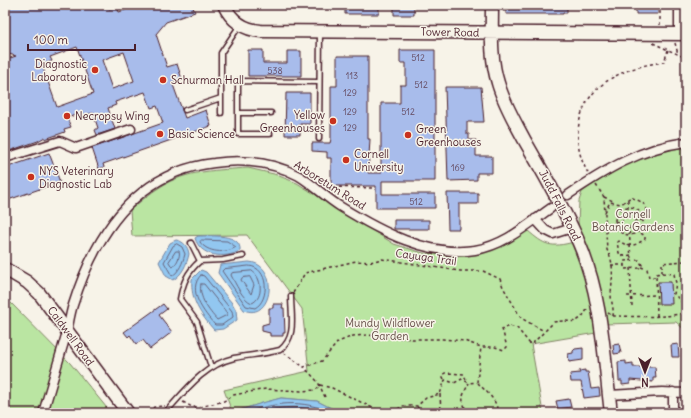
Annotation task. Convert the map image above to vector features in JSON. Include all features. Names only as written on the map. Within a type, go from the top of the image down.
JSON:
[{"type":"street","name":"Tower Road","points":[[224,5],[229,14],[240,24],[255,30],[680,36]]},
{"type":"street","name":"Judd Falls Road","points":[[492,5],[494,66],[503,99],[580,244],[593,289],[612,413]]},
{"type":"street","points":[[679,5],[680,36]]},
{"type":"street","points":[[5,158],[60,141],[76,148],[131,129]]},
{"type":"street","points":[[568,195],[617,164],[639,154],[662,146],[686,142]]},
{"type":"street","name":"Arboretum Road","points":[[43,413],[67,331],[72,306],[88,265],[99,243],[121,211],[138,194],[157,181],[189,167],[211,163],[243,161],[263,164],[287,171],[313,186],[341,207],[381,229],[410,242],[432,248],[467,251],[486,248],[513,235],[551,208]]},
{"type":"street","points":[[535,219],[544,230],[553,234],[572,228]]},
{"type":"street","name":"Caldwell Road","points":[[5,268],[33,287],[128,413]]},
{"type":"street","points":[[609,395],[673,392],[686,393]]},
{"type":"street","points":[[673,392],[673,413]]},
{"type":"lane","points":[[221,113],[222,53],[240,24]]},
{"type":"lane","points":[[319,139],[320,32]]},
{"type":"lane","points":[[270,134],[238,134],[238,81],[319,82]]},
{"type":"lane","points":[[185,110],[221,98]]},
{"type":"lane","points":[[238,113],[271,113]]},
{"type":"lane","points":[[190,243],[200,261]]},
{"type":"lane","points":[[211,367],[197,322],[180,299],[183,284],[189,271],[200,261],[223,260],[243,256]]},
{"type":"lane","points":[[165,413],[202,374],[211,367],[234,358],[280,350],[290,340],[292,334],[291,296]]},
{"type":"path","points":[[660,5],[660,27]]},
{"type":"path","points":[[678,54],[680,36]]},
{"type":"path","points":[[651,43],[686,58]]},
{"type":"path","points":[[668,50],[664,62],[631,69],[606,81],[596,90],[583,108],[579,121],[579,148],[584,167],[604,197],[607,250],[614,279],[611,296],[614,308],[613,316],[678,315],[685,312]]},
{"type":"path","points":[[313,186],[332,188],[373,188]]},
{"type":"path","points":[[604,197],[621,204],[631,197],[643,202],[646,210],[642,215]]},
{"type":"path","points":[[628,200],[628,216]]},
{"type":"path","points":[[605,212],[610,202],[613,201]]},
{"type":"path","points":[[628,207],[636,209],[642,215],[643,220],[638,231],[629,235],[621,233],[615,226],[614,222],[617,213],[624,208],[628,207]]},
{"type":"path","points":[[634,221],[643,220]]},
{"type":"path","points":[[614,222],[623,221]]},
{"type":"path","points":[[629,226],[631,261]]},
{"type":"path","points":[[630,247],[644,240],[645,236],[638,231]]},
{"type":"path","points":[[630,247],[620,241],[617,242],[619,253],[624,256],[631,255]]},
{"type":"path","name":"Cayuga Trail","points":[[291,296],[305,273],[358,261],[372,262],[382,259],[460,270],[483,271],[500,279],[521,318],[544,331]]},
{"type":"path","points":[[624,265],[624,261],[639,260],[641,262],[641,267]]},
{"type":"path","points":[[662,274],[662,263],[686,261]]},
{"type":"path","points":[[611,266],[624,265]]},
{"type":"path","points":[[624,265],[624,269],[641,267],[647,269],[649,277],[656,277],[656,274],[674,274],[676,283],[675,296],[683,303],[686,315]]},
{"type":"path","points":[[630,268],[632,306]]},
{"type":"path","points":[[656,277],[657,316]]},
{"type":"path","points":[[627,296],[656,294]]},
{"type":"path","points":[[304,367],[322,361],[338,342],[353,336],[367,335],[414,339],[443,339],[464,341],[481,347],[495,347],[504,350],[507,347],[502,330],[509,326],[517,328],[530,344],[533,343],[554,322],[577,322],[583,317],[588,309],[592,308]]},
{"type":"path","points":[[477,382],[481,347]]},
{"type":"path","points":[[280,350],[304,367],[320,385],[325,397]]},
{"type":"path","points":[[466,380],[462,379],[454,383],[445,380],[442,375],[447,373],[463,373],[469,383]]},
{"type":"path","points":[[441,413],[440,394],[445,380]]},
{"type":"path","points":[[469,383],[477,382]]},
{"type":"path","points":[[477,382],[491,395],[498,407],[497,413]]},
{"type":"path","points":[[467,413],[463,405],[462,396],[469,383]]},
{"type":"path","points":[[149,413],[154,407],[171,406],[182,401],[192,407],[200,407],[224,401],[233,395],[266,389],[301,391],[316,390],[320,385]]},
{"type":"path","points":[[320,385],[332,388],[383,413]]},
{"type":"path","points":[[393,413],[402,406],[416,406],[426,398],[440,394]]},
{"type":"path","points":[[416,406],[420,413]]},
{"type":"green space","name":"Cornell Botanic Gardens","points":[[686,147],[686,331],[676,322],[605,324],[587,249],[578,225],[579,201],[582,192],[631,162],[658,152]]},
{"type":"green space","name":"Mundy Wildflower Garden","points":[[248,168],[274,174],[297,183],[394,244],[423,253],[455,255],[479,254],[508,243],[527,230],[549,244],[559,245],[574,242],[586,280],[596,333],[531,344],[543,413],[341,413],[317,401],[281,398],[232,412],[224,390],[309,371],[302,309],[247,235],[132,236],[130,210],[156,189],[181,177],[203,172]]},
{"type":"green space","points":[[10,302],[70,363],[111,413],[5,413],[5,307]]},
{"type":"water","points":[[198,236],[231,238],[239,245],[240,251],[227,255],[214,255],[207,253],[198,244],[195,238]]},
{"type":"water","points":[[176,240],[185,244],[189,254],[184,269],[173,280],[166,276],[159,262],[170,243]]},
{"type":"water","points":[[249,262],[259,265],[265,272],[269,281],[269,291],[266,301],[261,308],[254,311],[244,310],[218,273],[220,265]]},
{"type":"water","points":[[201,270],[206,272],[236,310],[237,320],[223,329],[214,330],[197,307],[193,294],[192,279]]},
{"type":"water","points":[[281,398],[317,401],[341,413],[231,413]]},
{"type":"building","points":[[5,5],[107,5],[109,9],[117,7],[119,12],[140,5],[192,5],[195,12],[166,22],[156,34],[167,67],[177,64],[182,79],[172,82],[185,118],[206,110],[211,126],[103,164],[104,167],[99,169],[92,148],[163,123],[157,106],[151,108],[145,92],[115,102],[116,105],[108,108],[115,129],[97,135],[95,130],[98,128],[93,113],[79,117],[78,114],[67,118],[71,127],[64,129],[65,132],[45,139],[45,137],[9,151],[5,139],[5,60],[16,56],[5,53]],"holes":[[[77,47],[93,94],[57,107],[42,65],[52,61],[50,57]],[[124,52],[134,81],[112,89],[102,60]]]},
{"type":"building","points":[[345,5],[379,5],[379,14],[345,14]]},
{"type":"building","points":[[394,5],[414,5],[414,15],[394,15]]},
{"type":"building","points":[[504,5],[567,5],[567,13],[506,14],[506,11],[503,11]]},
{"type":"building","points":[[636,5],[658,5],[658,14],[636,14]]},
{"type":"building","points":[[248,50],[263,50],[263,63],[287,63],[287,51],[301,51],[301,76],[248,76]]},
{"type":"building","points":[[400,50],[435,50],[435,181],[382,181],[382,194],[435,194],[435,208],[376,208],[376,186],[331,186],[331,158],[327,158],[327,152],[312,151],[312,143],[330,143],[331,86],[337,86],[337,56],[368,56],[368,139],[370,139],[368,173],[381,173],[381,103],[400,103],[400,85],[406,85],[406,63],[400,63]]},
{"type":"building","points":[[445,87],[481,87],[484,122],[467,122],[467,134],[469,134],[469,140],[476,140],[476,156],[492,156],[492,173],[477,173],[477,180],[448,181]]},
{"type":"building","points":[[286,93],[310,93],[310,124],[300,124],[300,135],[285,135]]},
{"type":"building","name":"NYS Veterinary Diagnostic Lab","points":[[49,153],[60,182],[5,201],[5,168]]},
{"type":"building","points":[[447,193],[478,193],[478,204],[459,204],[459,229],[448,229]]},
{"type":"building","points":[[394,220],[429,220],[429,229],[394,229]]},
{"type":"building","points":[[658,282],[671,282],[672,304],[659,304]]},
{"type":"building","points":[[163,304],[167,309],[159,315],[172,332],[150,349],[143,340],[136,344],[130,335],[128,337],[124,332]]},
{"type":"building","points":[[273,304],[283,304],[282,308],[284,308],[285,333],[283,333],[283,336],[270,336],[270,333],[262,331],[262,325],[269,323],[269,308],[273,308]]},
{"type":"building","points":[[619,344],[621,353],[614,354],[613,345]]},
{"type":"building","points":[[678,344],[679,357],[672,357],[671,345]]},
{"type":"building","points":[[583,348],[583,360],[569,362],[568,354],[573,353],[575,349]]},
{"type":"building","points":[[626,361],[626,364],[633,363],[633,367],[655,367],[656,378],[653,378],[653,382],[630,380],[630,384],[622,385],[622,381],[619,381],[618,362]]},
{"type":"building","points":[[585,370],[585,372],[588,372],[591,389],[599,388],[600,396],[584,398],[581,382],[571,382],[570,374],[580,373],[579,371]]},
{"type":"building","points":[[569,399],[571,407],[558,409],[556,401]]},
{"type":"place","name":"Diagnostic Laboratory","points":[[95,70]]},
{"type":"place","name":"Schurman Hall","points":[[163,80]]},
{"type":"place","name":"Necropsy Wing","points":[[67,116]]},
{"type":"place","name":"Yellow Greenhouses","points":[[333,121]]},
{"type":"place","name":"Basic Science","points":[[160,134]]},
{"type":"place","name":"Green Greenhouses","points":[[408,135]]},
{"type":"place","name":"Cornell University","points":[[346,160]]},
{"type":"place","name":"NYS Veterinary Diagnostic Lab","points":[[31,177]]}]
